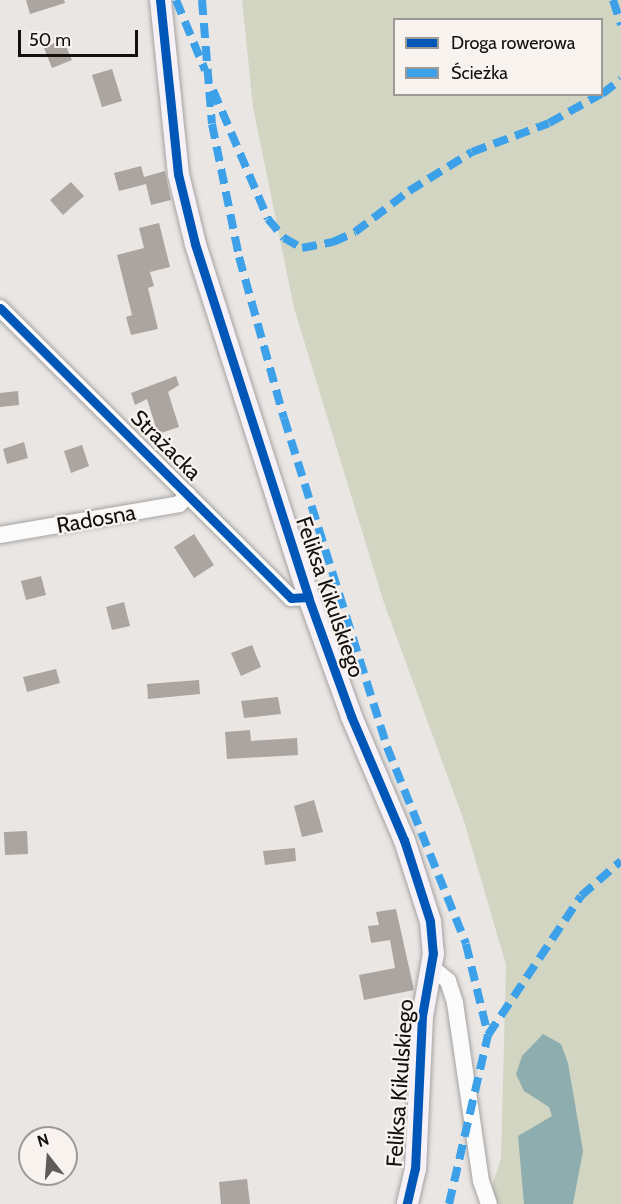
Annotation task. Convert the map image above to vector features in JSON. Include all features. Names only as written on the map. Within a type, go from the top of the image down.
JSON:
[{"type":"main road","name":"Feliksa Kikulskiego","points":[[160,0],[178,174],[195,244],[308,597],[351,716],[418,878],[430,921],[431,967],[422,1016],[415,1168],[407,1204]]},
{"type":"street","name":"Strażacka","points":[[0,308],[291,598],[308,597]]},
{"type":"street","name":"Radosna","points":[[0,535],[179,504],[188,495]]},
{"type":"street","points":[[431,967],[448,981],[455,1003],[481,1181],[489,1204]]},
{"type":"green space","points":[[242,0],[621,0],[621,1204],[486,1204],[501,1159],[506,965],[464,821],[383,600],[294,308],[253,107]]},
{"type":"water","points":[[543,1034],[561,1044],[568,1063],[583,1151],[573,1204],[524,1204],[518,1136],[552,1116],[549,1107],[524,1091],[516,1074],[522,1056]]},
{"type":"building","points":[[26,0],[64,0],[65,3],[30,14]]},
{"type":"building","points":[[63,39],[72,60],[52,68],[44,48]]},
{"type":"building","points":[[112,69],[122,101],[102,107],[92,75]]},
{"type":"building","points":[[141,166],[144,177],[165,171],[171,200],[151,205],[146,184],[119,191],[114,173]]},
{"type":"building","points":[[71,182],[84,196],[63,215],[50,200]]},
{"type":"building","points":[[159,223],[170,267],[150,272],[154,286],[148,288],[158,329],[131,335],[126,317],[132,315],[117,255],[144,248],[139,228]]},
{"type":"building","points":[[176,376],[179,385],[168,392],[179,427],[158,434],[147,399],[135,405],[131,393]]},
{"type":"building","points":[[18,391],[19,405],[0,407],[0,393]]},
{"type":"building","points":[[24,442],[28,458],[7,464],[3,449]]},
{"type":"building","points":[[82,445],[89,466],[71,473],[64,451]]},
{"type":"building","points":[[194,534],[214,565],[194,578],[174,547]]},
{"type":"building","points":[[41,576],[46,595],[26,600],[21,581]]},
{"type":"building","points":[[124,602],[130,626],[112,630],[106,607]]},
{"type":"building","points":[[252,645],[261,667],[241,676],[231,653]]},
{"type":"building","points":[[56,669],[60,683],[27,692],[23,677]]},
{"type":"building","points":[[199,680],[200,694],[148,699],[147,684]]},
{"type":"building","points":[[278,697],[281,714],[244,718],[241,701]]},
{"type":"building","points":[[250,730],[251,741],[297,738],[298,755],[227,759],[225,732]]},
{"type":"building","points":[[314,800],[323,832],[302,837],[294,806]]},
{"type":"building","points":[[27,831],[28,854],[5,855],[4,832]]},
{"type":"building","points":[[295,848],[296,861],[265,865],[263,851]]},
{"type":"building","points":[[396,909],[414,990],[364,1000],[359,975],[395,968],[390,940],[371,943],[368,926],[379,925],[376,912]]},
{"type":"building","points":[[247,1179],[250,1204],[221,1204],[219,1182]]},
{"type":"marked path","points":[[176,0],[205,70]]},
{"type":"marked path","points":[[202,0],[212,124],[239,257],[284,418],[387,747],[466,944],[488,1035]]},
{"type":"marked path","points":[[613,0],[621,25]]},
{"type":"marked path","points":[[603,93],[621,79]]},
{"type":"marked path","points":[[213,90],[268,219],[284,238],[302,248],[333,242],[355,232],[409,191],[472,152],[549,123],[597,96]]},
{"type":"marked path","points":[[449,1204],[488,1035],[581,896],[621,861]]},
{"type":"cycle path","points":[[160,0],[178,174],[195,244],[308,597],[351,716],[404,840],[430,921],[433,953],[422,1016],[415,1168],[407,1204]]},
{"type":"cycle path","points":[[0,308],[291,598],[308,597]]}]
